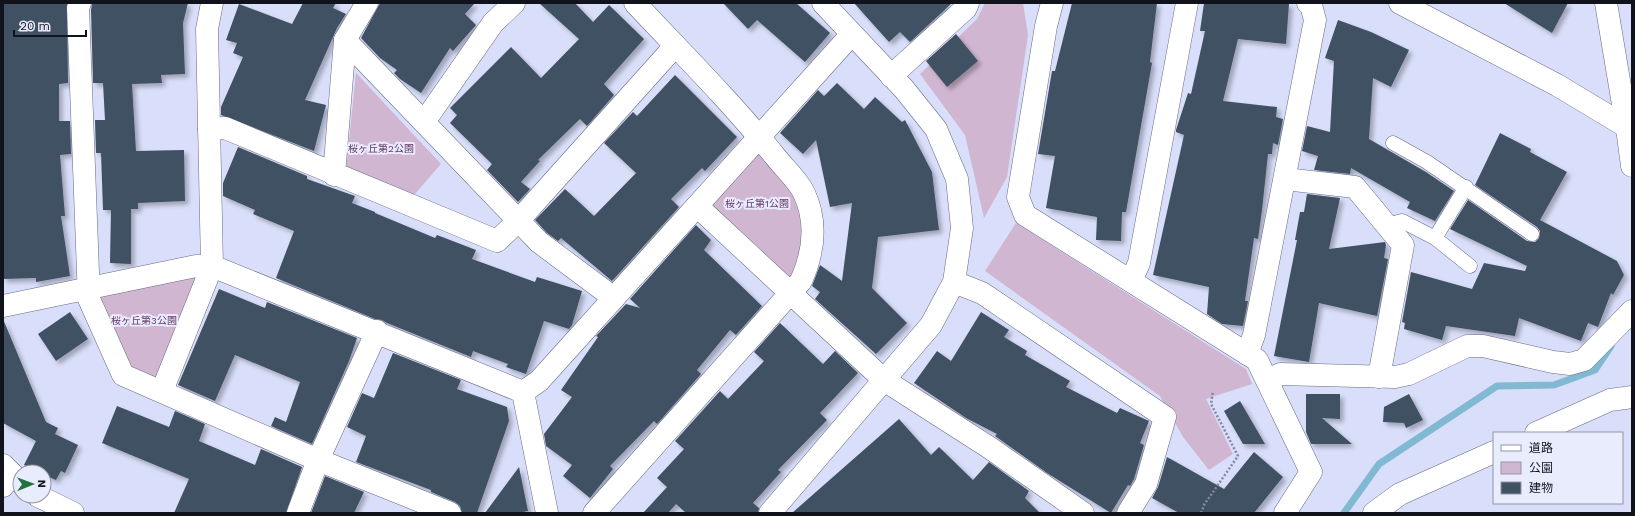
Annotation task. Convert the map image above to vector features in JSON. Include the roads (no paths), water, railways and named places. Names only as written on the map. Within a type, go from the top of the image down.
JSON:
[{"type":"street","points":[[80,3],[78,8],[89,299],[123,375],[318,460],[450,513]]},
{"type":"street","points":[[162,391],[212,266],[207,29],[212,3]]},
{"type":"street","points":[[334,175],[345,40],[367,3]]},
{"type":"street","points":[[424,122],[493,23],[514,3]]},
{"type":"street","points":[[594,513],[801,281],[809,262],[814,238],[811,214],[804,192],[759,136],[635,3]]},
{"type":"street","points":[[770,513],[931,325],[954,282],[962,228],[957,179],[936,129],[891,76],[823,3]]},
{"type":"street","points":[[891,76],[966,8],[968,3]]},
{"type":"street","points":[[1039,3],[1046,26]]},
{"type":"street","points":[[1052,3],[1046,26],[1018,197],[1025,214],[1257,360],[1268,380],[1311,472],[1285,513]]},
{"type":"street","points":[[1131,281],[1139,263],[1187,3]]},
{"type":"street","points":[[1247,354],[1254,335],[1316,20],[1311,5],[1308,3]]},
{"type":"street","points":[[1400,3],[1557,85],[1630,129]]},
{"type":"street","points":[[1606,3],[1609,29],[1630,129],[1632,166]]},
{"type":"street","points":[[523,392],[539,381],[852,34]]},
{"type":"street","points":[[345,40],[539,242],[614,298]]},
{"type":"street","points":[[209,129],[225,128],[334,175],[496,241],[518,221],[675,46]]},
{"type":"street","points":[[1285,179],[1355,188],[1403,245],[1379,377]]},
{"type":"street","points":[[697,206],[884,380],[990,448],[1084,513]]},
{"type":"street","points":[[3,306],[196,266],[212,266],[377,331],[523,392]]},
{"type":"street","points":[[954,282],[982,293],[1165,417],[1146,484],[1128,513]]},
{"type":"street","points":[[1268,380],[1280,374],[1395,377],[1409,374],[1467,346],[1483,346],[1553,362],[1570,364],[1584,360],[1632,311]]},
{"type":"street","points":[[298,513],[318,460],[377,331]]},
{"type":"street","points":[[523,392],[547,513]]},
{"type":"street","points":[[1538,432],[1610,400],[1632,397]]},
{"type":"street","points":[[1374,513],[1400,494],[1493,452]]},
{"type":"street","points":[[52,503],[73,513]]},
{"type":"lane","points":[[1393,143],[1466,187],[1532,234]]},
{"type":"lane","points":[[1436,238],[1466,187]]},
{"type":"lane","points":[[1387,225],[1402,221],[1436,238],[1470,266]]},
{"type":"waterway","points":[[1344,513],[1379,464],[1497,386],[1554,385],[1595,370],[1611,346]]},
{"type":"park label","name":"桜ヶ丘第2公園","points":[[381,148]]},
{"type":"park label","name":"桜ヶ丘第1公園","points":[[757,203]]},
{"type":"park label","name":"桜ヶ丘第3公園","points":[[144,320]]}]
